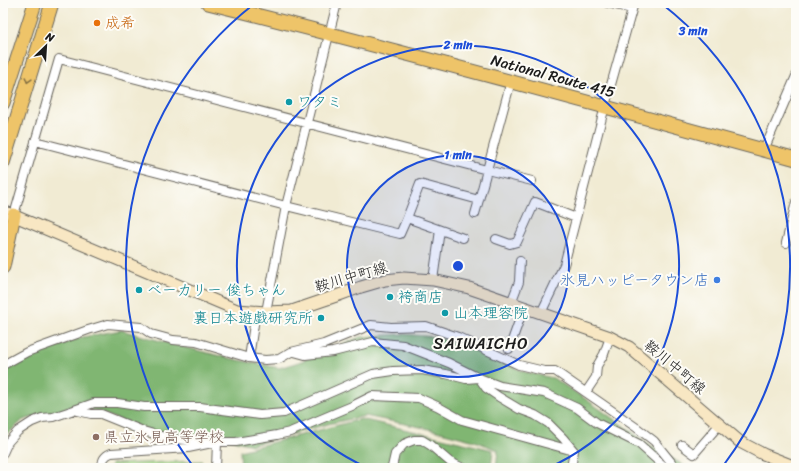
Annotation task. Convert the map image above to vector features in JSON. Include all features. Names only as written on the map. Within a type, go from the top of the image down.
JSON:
[{"type":"highway","points":[[3,104],[35,3]]},
{"type":"highway","points":[[3,163],[52,3]]},
{"type":"highway","name":"National Route 415","points":[[208,3],[225,5],[605,106],[796,159]]},
{"type":"highway","points":[[3,267],[9,213]]},
{"type":"main road","name":"鞍川中町線","points":[[9,213],[210,300],[237,310],[261,312],[292,311],[339,296],[361,287],[385,280],[404,278],[433,280],[469,288],[610,337],[635,352],[740,442],[763,454],[794,467]]},
{"type":"street","points":[[249,358],[337,3]]},
{"type":"street","points":[[541,314],[564,265],[605,106],[633,6],[606,3]]},
{"type":"street","points":[[9,213],[35,140],[59,59],[532,181]]},
{"type":"street","points":[[764,150],[796,76]]},
{"type":"street","points":[[475,214],[511,81]]},
{"type":"street","points":[[35,140],[286,206],[400,234],[420,184],[479,200]]},
{"type":"street","points":[[496,239],[510,244],[517,242],[535,202],[576,218]]},
{"type":"street","points":[[786,243],[796,202]]},
{"type":"street","points":[[407,218],[462,238]]},
{"type":"street","points":[[433,280],[440,230]]},
{"type":"street","points":[[511,303],[520,282],[520,261]]},
{"type":"street","points":[[509,349],[524,307]]},
{"type":"street","points":[[3,366],[27,352],[108,324],[141,327],[151,334],[173,340],[196,342],[249,358],[265,360],[279,359],[291,352],[324,344],[371,325],[391,327],[426,326],[458,337],[519,365],[544,371],[555,371],[654,441],[676,468]]},
{"type":"street","points":[[586,392],[596,377],[597,366],[604,354],[610,337]]},
{"type":"street","points":[[291,352],[305,355],[333,352],[373,342],[403,344],[500,386],[544,393],[577,408],[597,423],[640,444],[666,468]]},
{"type":"street","points":[[3,453],[8,442],[18,430],[32,422],[42,418],[53,417],[94,403],[117,402],[144,406],[200,407],[260,415],[284,413],[373,374],[393,371],[422,370],[466,379],[480,378]]},
{"type":"street","points":[[480,378],[486,388],[499,397],[519,409],[535,414],[548,423],[574,451]]},
{"type":"street","points":[[74,410],[91,414],[101,414],[143,431],[172,439],[236,442],[290,432],[372,396],[419,398],[462,420],[574,451]]},
{"type":"street","points":[[682,445],[694,454],[720,424]]},
{"type":"street","points":[[393,468],[395,454],[404,444],[414,440],[422,440],[450,462],[461,468]]},
{"type":"street","points":[[102,468],[102,462],[105,456],[111,453],[188,448],[217,442]]},
{"type":"street","points":[[216,468],[217,442]]},
{"type":"street","points":[[570,468],[574,451]]},
{"type":"green space","points":[[121,330],[233,359],[279,368],[299,362],[360,337],[402,334],[436,337],[472,349],[525,372],[553,378],[587,400],[650,445],[688,468],[496,468],[498,450],[475,441],[425,428],[365,416],[328,424],[252,445],[214,435],[151,431],[79,405],[23,420],[3,438],[3,372],[29,356],[83,337]]},
{"type":"green space","points":[[361,419],[493,450],[491,468],[241,468],[240,451]]},
{"type":"green space","points":[[202,461],[203,468],[111,468],[111,464]]},
{"type":"place","name":"成希","points":[[97,23]]},
{"type":"place","name":"ワタミ","points":[[289,102]]},
{"type":"place","name":"氷見ハッピータウン店","points":[[717,280]]},
{"type":"place","name":"ベーカリー 俊ちゃん","points":[[139,290]]},
{"type":"place","name":"袴商店","points":[[390,297]]},
{"type":"place","name":"山本理容院","points":[[445,313]]},
{"type":"place","name":"裏日本遊戯研究所","points":[[321,318]]},
{"type":"place","name":"県立氷見高等学校","points":[[96,437]]},
{"type":"district","name":"SAIWAICHO","points":[[481,343]]}]
